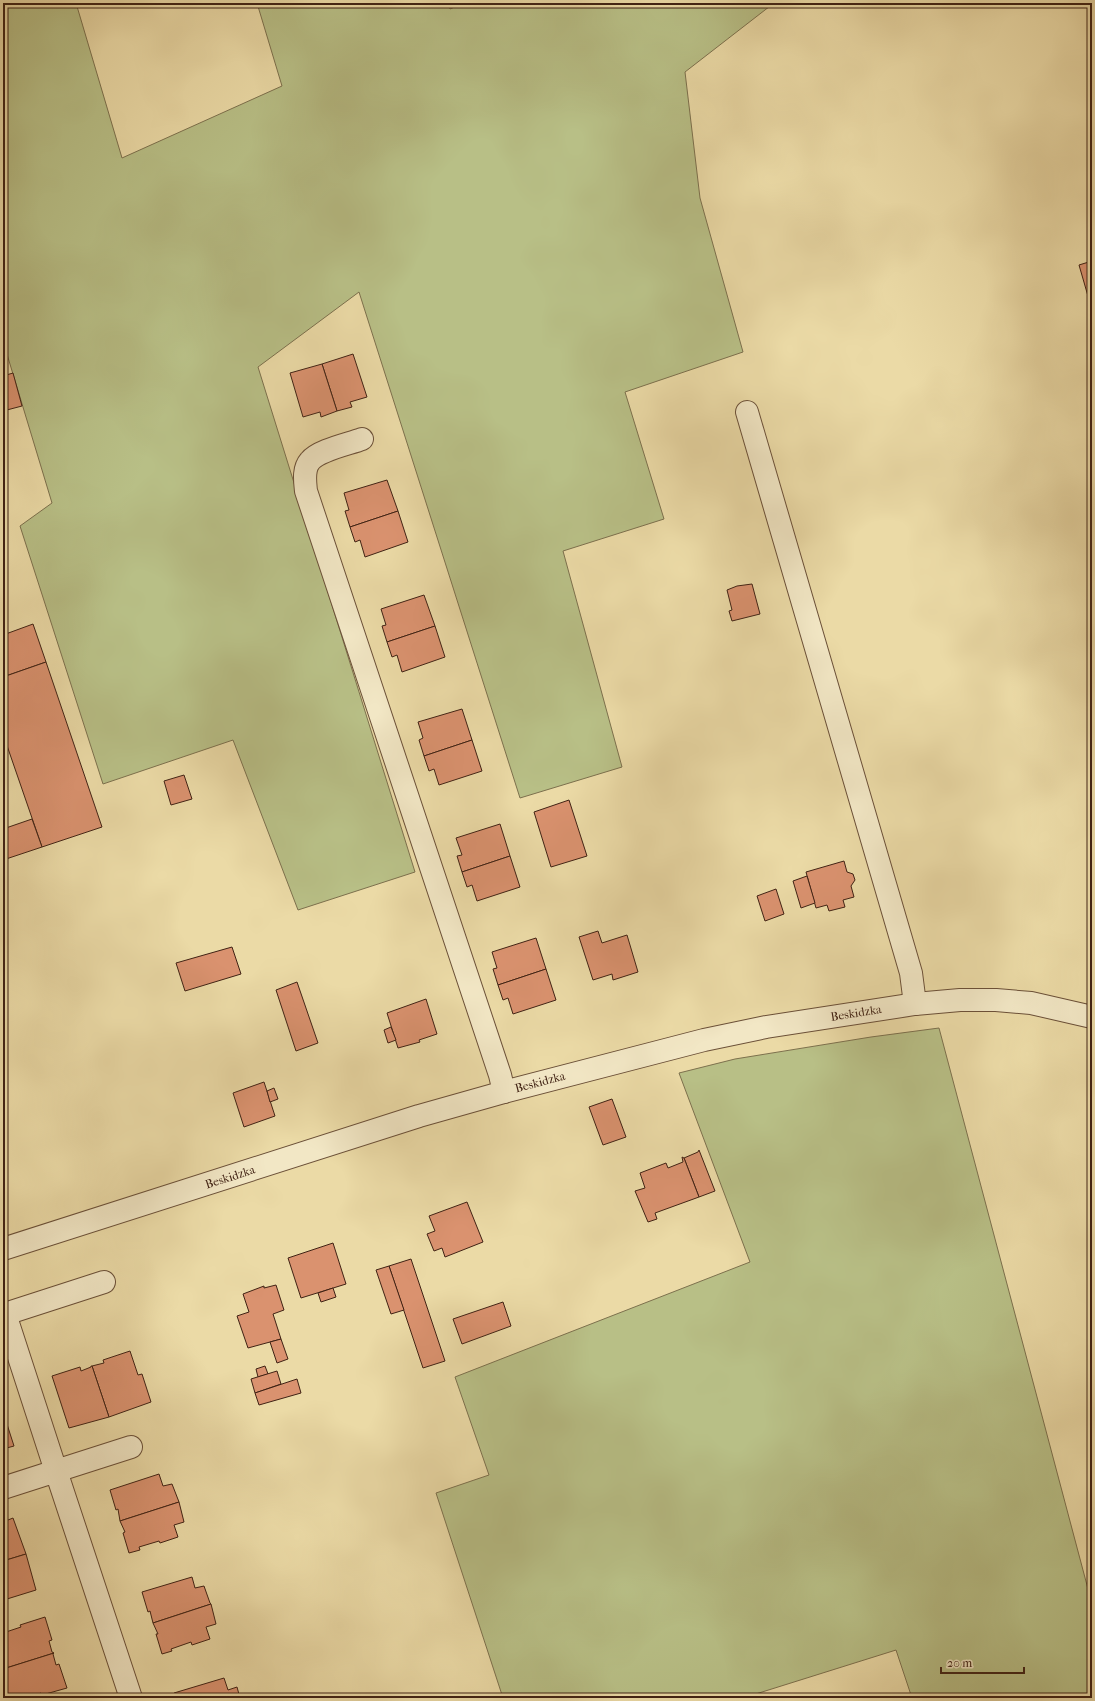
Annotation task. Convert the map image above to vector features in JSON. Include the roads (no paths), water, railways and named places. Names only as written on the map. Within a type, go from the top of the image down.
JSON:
[{"type":"street","points":[[747,412],[911,973],[916,1004]]},
{"type":"street","points":[[362,439],[322,454],[310,461],[304,476],[306,491],[498,1068],[504,1092]]},
{"type":"street","name":"Beskidzka","points":[[3,1249],[412,1118],[504,1092],[704,1040],[766,1027],[916,1004],[960,1000],[996,1000],[1031,1004],[1092,1017]]},
{"type":"street","points":[[104,1282],[4,1314],[131,1698]]},
{"type":"street","points":[[3,1488],[131,1447]]}]
